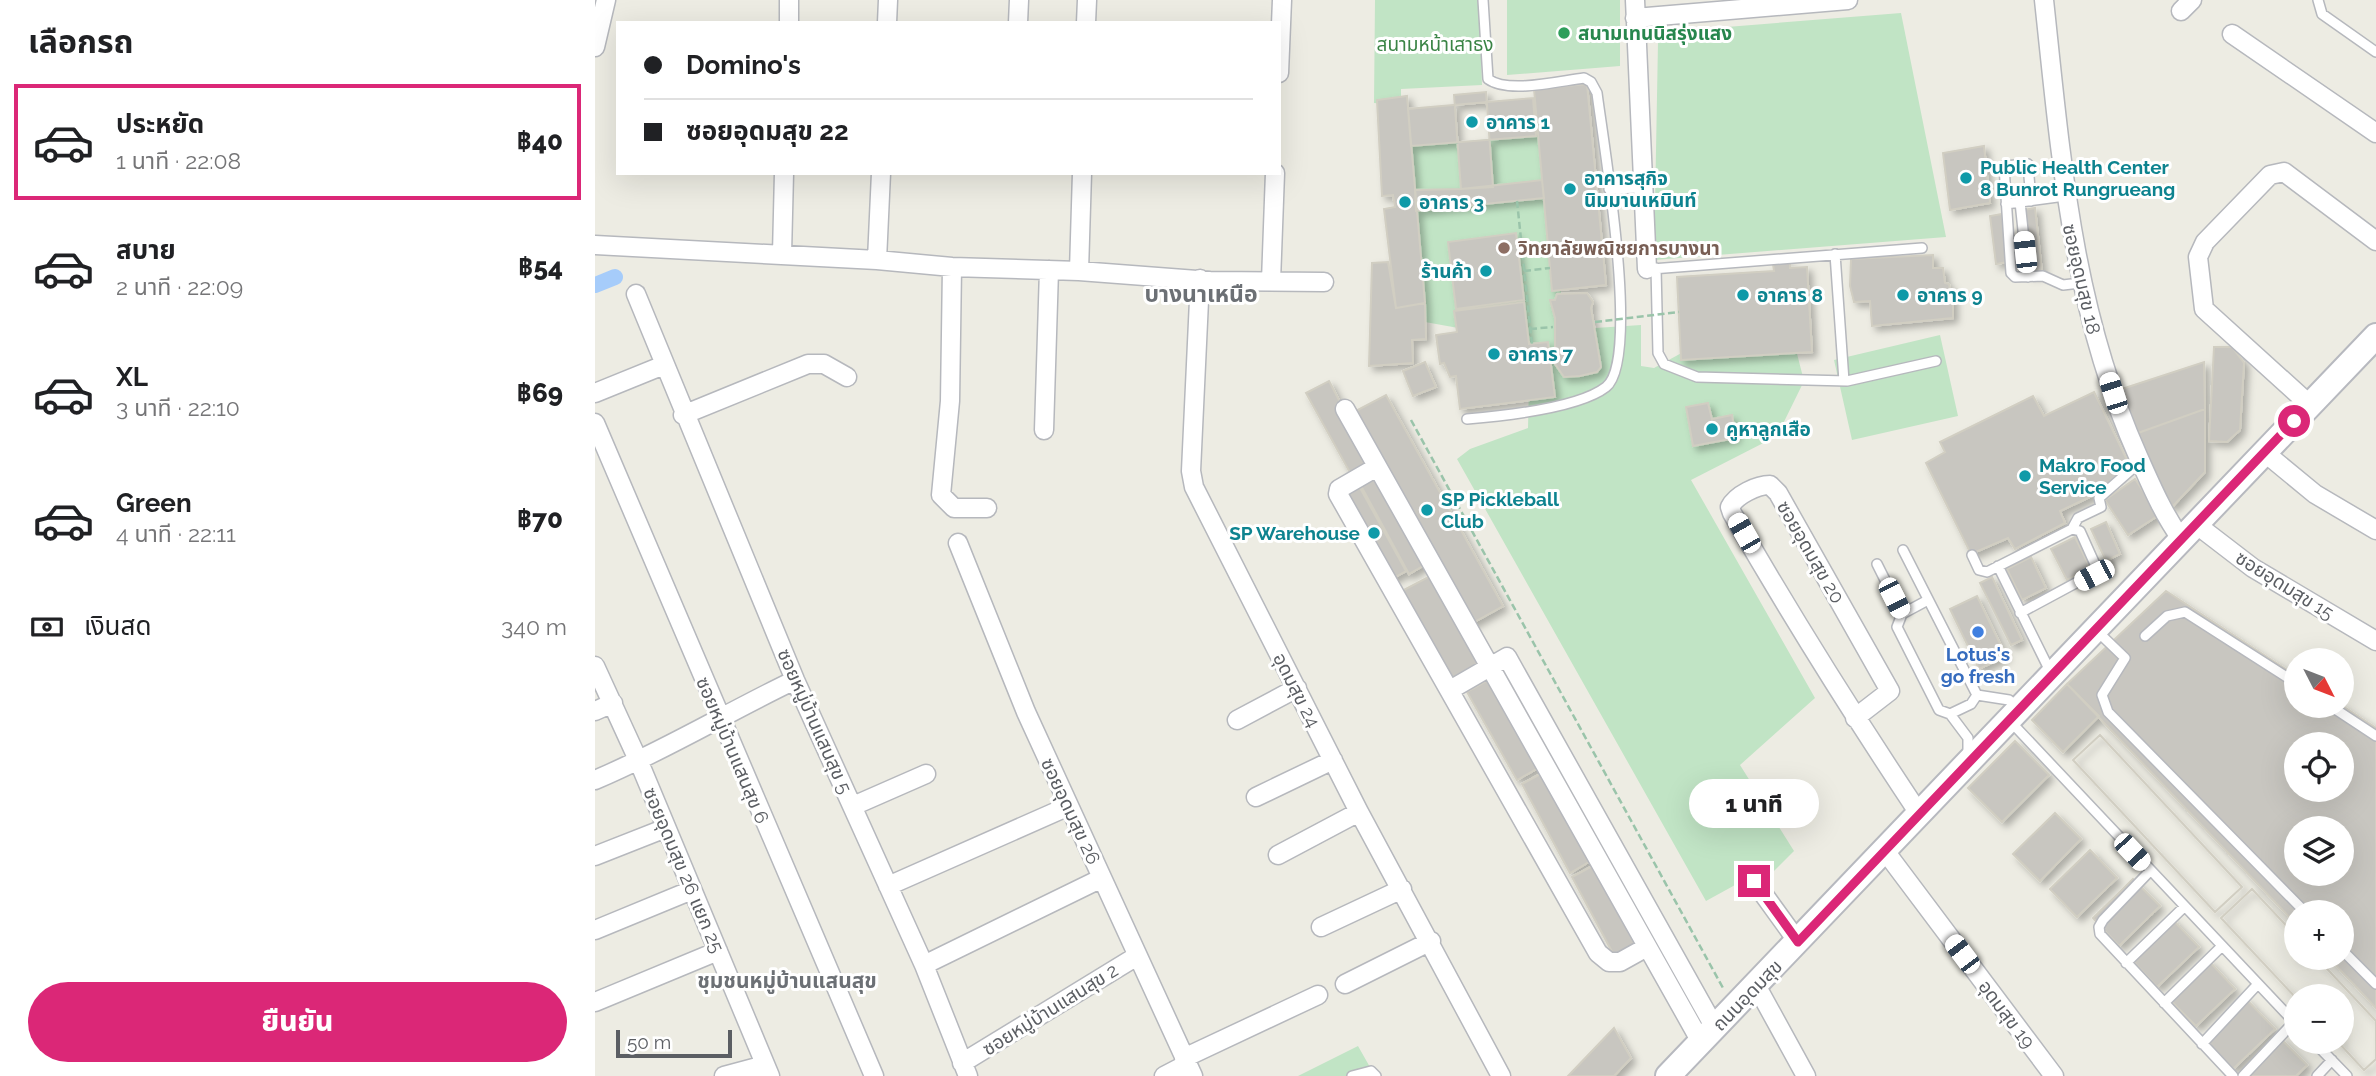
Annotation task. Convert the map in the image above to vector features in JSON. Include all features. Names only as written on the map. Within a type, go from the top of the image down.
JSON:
[{"type":"main road","name":"ถนนอุดมสุข","points":[[1668,1076],[2097,631],[2309,405],[2371,347]]},
{"type":"street","points":[[595,47],[606,0]]},
{"type":"street","points":[[789,0],[789,21]]},
{"type":"street","points":[[887,21],[888,0]]},
{"type":"street","points":[[1018,21],[1019,0]]},
{"type":"street","points":[[1086,21],[1087,0]]},
{"type":"street","points":[[1281,24],[1282,0]]},
{"type":"street","points":[[1652,269],[1643,188],[1635,9],[1848,0]]},
{"type":"street","name":"ซอยอุดมสุข 18","points":[[2044,0],[2064,196],[2089,320],[2121,417],[2167,519],[2189,533]]},
{"type":"street","points":[[2232,33],[2376,133]]},
{"type":"street","points":[[2309,405],[2204,309],[2198,257],[2205,242],[2270,175],[2284,172],[2376,241]]},
{"type":"street","points":[[782,254],[784,175]]},
{"type":"street","points":[[877,260],[880,175]]},
{"type":"street","points":[[1079,271],[1081,175]]},
{"type":"street","points":[[1271,281],[1275,175]]},
{"type":"street","points":[[595,245],[782,254],[952,267],[1324,282]]},
{"type":"street","points":[[952,267],[950,401],[941,495],[954,508],[988,508]]},
{"type":"street","points":[[1044,430],[1049,270]]},
{"type":"street","name":"อุดมสุข 24","points":[[1200,279],[1191,471],[1195,487],[1359,812],[1501,1076]]},
{"type":"street","name":"ซอยหมู่บ้านแสนสุข 5","points":[[635,294],[795,680],[924,965],[965,1070]]},
{"type":"street","points":[[683,415],[808,364],[824,364],[847,377]]},
{"type":"street","points":[[595,393],[664,365]]},
{"type":"street","points":[[1345,409],[1649,952],[1708,1035]]},
{"type":"street","name":"ซอยหมู่บ้านแสนสุข 6","points":[[595,423],[874,1076]]},
{"type":"street","points":[[2264,453],[2315,494],[2376,530]]},
{"type":"street","points":[[1377,467],[1339,489],[1338,494],[1598,953],[1609,962],[1620,962],[1669,946]]},
{"type":"street","name":"ซอยอุดมสุข 20","points":[[1855,718],[1890,691],[1778,493],[1770,485],[1763,485],[1735,500],[1730,507],[1732,513],[1855,718],[1920,815]]},
{"type":"street","name":"ซอยอุดมสุข 15","points":[[2189,533],[2376,641]]},
{"type":"street","name":"ซอยอุดมสุข 26","points":[[958,543],[1026,712],[1188,1066]]},
{"type":"street","points":[[1450,690],[1507,657],[1669,946],[1708,1035]]},
{"type":"street","name":"ซอยอุดมสุข 26 แยก 25","points":[[595,666],[639,761],[767,1070]]},
{"type":"street","points":[[595,780],[639,761],[718,716],[795,680]]},
{"type":"street","points":[[1237,720],[1297,688]]},
{"type":"street","points":[[595,711],[613,703]]},
{"type":"street","points":[[1257,797],[1333,760]]},
{"type":"street","points":[[853,806],[926,774]]},
{"type":"street","points":[[888,886],[1069,806]]},
{"type":"street","points":[[1277,855],[1359,812]]},
{"type":"street","points":[[595,856],[666,828]]},
{"type":"street","name":"อุดมสุข 19","points":[[1885,851],[2054,1076]]},
{"type":"street","points":[[924,965],[1102,878]]},
{"type":"street","points":[[1754,881],[1798,942]]},
{"type":"street","points":[[1321,928],[1402,889]]},
{"type":"street","points":[[595,930],[692,890]]},
{"type":"street","points":[[1345,984],[1431,942]]},
{"type":"street","points":[[595,1002],[717,951]]},
{"type":"street","name":"ซอยหมู่บ้านแสนสุข 2","points":[[965,1070],[1137,956]]},
{"type":"street","points":[[1756,985],[1806,1076]]},
{"type":"street","points":[[1164,1076],[1188,1066],[1318,995]]},
{"type":"street","points":[[724,1076],[767,1070]]},
{"type":"lane","points":[[1467,419],[1507,416],[1574,400],[1608,386],[1619,366],[1622,294],[1597,93],[1591,82],[1584,78],[1508,87],[1495,84],[1489,79],[1483,0]]},
{"type":"lane","points":[[2318,0],[2321,13],[2376,52]]},
{"type":"lane","points":[[2031,201],[2028,164],[2004,166],[2011,273],[2015,277],[2043,276],[2063,285],[2080,283]]},
{"type":"lane","points":[[1609,188],[1643,188]]},
{"type":"lane","points":[[2006,204],[2064,196]]},
{"type":"lane","points":[[2019,202],[2028,277]]},
{"type":"lane","points":[[1922,248],[1652,269],[1658,353],[1664,364],[1697,377],[1844,381],[1936,361]]},
{"type":"lane","points":[[1835,254],[1844,381]]},
{"type":"lane","points":[[1972,555],[1983,572],[2072,529],[2078,518],[2101,507],[2099,498],[2141,461]]},
{"type":"lane","points":[[2020,613],[2098,570],[2080,531],[2072,529]]},
{"type":"lane","points":[[1903,550],[1977,695]]},
{"type":"lane","points":[[1877,564],[1902,614]]},
{"type":"lane","points":[[1998,566],[2053,676]]},
{"type":"lane","points":[[1928,600],[1902,614],[1897,627],[1939,710],[1950,714],[1968,738],[1968,765]]},
{"type":"lane","points":[[2145,636],[2167,616],[2185,612],[2284,675]]},
{"type":"lane","points":[[2097,631],[2125,658],[2102,695],[2108,712],[2293,900]]},
{"type":"lane","points":[[1950,714],[1971,704],[1977,695]]},
{"type":"lane","points":[[1977,695],[2009,700],[2015,715],[2150,871],[2284,1012]]},
{"type":"lane","points":[[2349,718],[2376,736]]},
{"type":"lane","points":[[2150,871],[2099,927],[2108,944],[2233,1076]]},
{"type":"lane","points":[[2126,963],[2184,907]]},
{"type":"lane","points":[[2164,1003],[2221,947]]},
{"type":"lane","points":[[2354,962],[2376,984]]},
{"type":"lane","points":[[2202,1044],[2257,985]]},
{"type":"lane","points":[[2243,1076],[2284,1034]]},
{"type":"lane","points":[[2326,1054],[2347,1076]]},
{"type":"lane","points":[[2316,1076],[2332,1060]]},
{"type":"lane","points":[[1352,1076],[1371,1071],[1376,1076]]},
{"type":"path","points":[[1517,201],[1532,344]]},
{"type":"path","points":[[1524,271],[1550,268]]},
{"type":"path","points":[[1595,323],[1679,312]]},
{"type":"path","points":[[1530,329],[1553,327]]},
{"type":"path","points":[[1411,420],[1734,1008]]},
{"type":"green space","name":"สนามหน้าเสาธง","points":[[1375,0],[1479,0],[1482,85],[1401,89],[1401,105],[1374,103]]},
{"type":"green space","name":"สนามเทนนิสรุ่งแสง","points":[[1507,0],[1620,0],[1620,66],[1507,75]]},
{"type":"green space","points":[[1901,13],[1946,237],[1654,260],[1658,42],[1664,32]]},
{"type":"green space","points":[[1544,134],[1565,330],[1641,325],[1641,366],[1654,368],[1687,350],[1794,342],[1804,381],[1777,436],[1691,480],[1815,698],[1740,765],[1794,851],[1754,891],[1746,879],[1706,901],[1457,459],[1470,449],[1528,428],[1530,341],[1414,320],[1402,147]]},
{"type":"green space","points":[[1940,335],[1958,416],[1852,440],[1834,360]]},
{"type":"green space","points":[[1358,1046],[1375,1076],[1298,1076]]},
{"type":"building","name":"อาคารสุกิจ นิมมานเหมินท์","points":[[1587,84],[1606,285],[1552,291],[1534,89]]},
{"type":"building","points":[[1486,92],[1493,187],[1461,189],[1454,95]]},
{"type":"building","name":"อาคาร 3","points":[[1407,96],[1425,303],[1396,308],[1384,209],[1395,207],[1393,195],[1382,196],[1377,100]]},
{"type":"building","name":"อาคาร 1","points":[[1533,98],[1536,136],[1411,146],[1408,109]]},
{"type":"building","name":"Public Health Center 8 Bunrot Rungrueang","points":[[1984,146],[1990,203],[1950,210],[1943,153]]},
{"type":"building","points":[[1542,180],[1544,198],[1416,211],[1415,190],[1461,189]]},
{"type":"building","points":[[2035,208],[2042,272],[2030,274],[2023,210]]},
{"type":"building","points":[[2002,214],[2008,262],[1996,264],[1990,216]]},
{"type":"building","name":"ร้านค้า","points":[[1516,233],[1524,300],[1456,309],[1448,242]]},
{"type":"building","name":"อาคาร 9","points":[[1933,255],[1933,268],[1943,268],[1945,283],[1953,289],[1953,318],[1872,326],[1870,301],[1854,302],[1850,286],[1851,259]]},
{"type":"building","points":[[1388,262],[1396,308],[1425,303],[1426,339],[1412,340],[1413,363],[1369,366],[1372,263]]},
{"type":"building","name":"อาคาร 8","points":[[1790,263],[1790,268],[1807,267],[1812,352],[1681,360],[1677,277],[1774,271],[1773,264]]},
{"type":"building","points":[[1587,293],[1593,302],[1591,308],[1601,367],[1597,372],[1564,377],[1555,364],[1555,318],[1550,300],[1555,300],[1557,294]]},
{"type":"building","name":"อาคาร 7","points":[[1524,302],[1529,344],[1548,342],[1555,397],[1460,409],[1456,376],[1450,377],[1444,363],[1440,364],[1436,335],[1457,332],[1454,311]]},
{"type":"building","points":[[2214,347],[2232,347],[2244,363],[2240,430],[2227,442],[2209,441]]},
{"type":"building","points":[[1425,362],[1436,387],[1413,396],[1403,371]]},
{"type":"building","points":[[2204,362],[2205,409],[2138,433],[2122,389]]},
{"type":"building","points":[[1329,381],[1374,467],[1353,478],[1306,393]]},
{"type":"building","name":"Makro Food Service","points":[[2094,392],[2129,464],[2107,489],[2060,511],[2065,523],[2015,549],[2008,538],[1971,554],[1926,463],[1945,452],[1940,442],[2033,396],[2044,416]]},
{"type":"building","name":"SP Pickleball Club","points":[[1386,395],[1503,606],[1469,625],[1352,413]]},
{"type":"building","name":"คูหาลูกเสือ","points":[[1708,403],[1712,419],[1732,415],[1736,438],[1693,446],[1686,407]]},
{"type":"building","points":[[2205,409],[2205,472],[2172,507],[2164,500],[2138,433]]},
{"type":"building","points":[[1378,473],[1428,563],[1409,574],[1360,484]]},
{"type":"building","points":[[2135,479],[2159,515],[2128,535],[2105,500]]},
{"type":"building","name":"SP Warehouse","points":[[1359,486],[1406,571],[1390,580],[1343,495]]},
{"type":"building","points":[[2106,522],[2120,554],[2106,561],[2091,529]]},
{"type":"building","points":[[2075,537],[2090,568],[2067,580],[2051,549]]},
{"type":"building","points":[[2031,557],[2046,588],[2022,600],[2007,569]]},
{"type":"building","points":[[1434,574],[1486,668],[1452,685],[1400,592]]},
{"type":"building","points":[[1992,577],[2022,640],[2011,645],[1980,583]]},
{"type":"building","points":[[2166,591],[2284,668],[2284,718],[2354,718],[2354,714],[2376,728],[2376,1008],[2340,970],[2354,970],[2354,900],[2284,900],[2284,911],[2067,684]]},
{"type":"building","name":"Lotus's go fresh","points":[[1977,596],[2006,656],[1979,669],[1950,609]]},
{"type":"building","points":[[1490,679],[1540,767],[1517,780],[1467,692]]},
{"type":"building","points":[[2067,684],[2099,716],[2063,752],[2032,720]]},
{"type":"building","points":[[2100,735],[2242,887],[2215,912],[2073,760]]},
{"type":"building","points":[[2100,735],[2242,887],[2215,912],[2073,760]]},
{"type":"building","points":[[2015,741],[2049,775],[2002,822],[1968,788]]},
{"type":"building","points":[[1544,772],[1594,859],[1570,873],[1522,784]]},
{"type":"building","points":[[2055,813],[2081,839],[2040,881],[2013,854]]},
{"type":"building","points":[[2090,850],[2117,878],[2077,917],[2050,889]]},
{"type":"building","points":[[1596,864],[1640,945],[1616,959],[1572,877]]},
{"type":"building","points":[[2133,879],[2160,906],[2119,946],[2093,918]]},
{"type":"building","points":[[2252,889],[2284,923],[2284,970],[2328,970],[2341,984],[2284,985],[2221,918]]},
{"type":"building","points":[[2252,889],[2284,923],[2284,970],[2328,970],[2341,984],[2284,985],[2221,918]]},
{"type":"building","points":[[2171,918],[2199,947],[2157,987],[2130,958]]},
{"type":"building","points":[[2208,960],[2235,989],[2196,1026],[2168,998]]},
{"type":"building","points":[[2245,998],[2275,1029],[2233,1069],[2203,1039]]},
{"type":"building","points":[[2354,998],[2376,1021],[2376,1059],[2364,1070],[2349,1054],[2354,1054]]},
{"type":"building","points":[[2354,998],[2376,1021],[2376,1059],[2364,1070],[2349,1054],[2354,1054]]},
{"type":"building","points":[[1614,1028],[1631,1058],[1614,1076],[1568,1076]]},
{"type":"building","points":[[2280,1038],[2284,1042],[2284,1054],[2296,1054],[2307,1065],[2296,1076],[2240,1076]]},
{"type":"waterway","points":[[595,285],[615,277]]},
{"type":"place","name":"สนามเทนนิสรุ่งแสง","points":[[1564,33]]},
{"type":"place","name":"อาคาร 1","points":[[1472,122]]},
{"type":"place","name":"Public Health Center 8 Bunrot Rungrueang","points":[[1966,178]]},
{"type":"place","name":"อาคารสุกิจ นิมมานเหมินท์","points":[[1570,189]]},
{"type":"place","name":"อาคาร 3","points":[[1405,202]]},
{"type":"place","name":"วิทยาลัยพณิชยการบางนา","points":[[1504,248]]},
{"type":"place","name":"ร้านค้า","points":[[1486,271]]},
{"type":"place","name":"อาคาร 8","points":[[1743,295]]},
{"type":"place","name":"อาคาร 9","points":[[1903,295]]},
{"type":"place","name":"อาคาร 7","points":[[1494,354]]},
{"type":"place","name":"คูหาลูกเสือ","points":[[1712,429]]},
{"type":"place","name":"Makro Food Service","points":[[2025,476]]},
{"type":"place","name":"SP Pickleball Club","points":[[1427,510]]},
{"type":"place","name":"SP Warehouse","points":[[1374,533]]},
{"type":"place","name":"Lotus's go fresh","points":[[1978,632]]},
{"type":"district","name":"บางนาเหนือ","points":[[1201,293]]},
{"type":"district","name":"ชุมชนหมู่บ้านแสนสุข","points":[[787,980]]},
{"type":"route","points":[[1754,881],[1798,942],[2097,631],[2294,421]]}]
